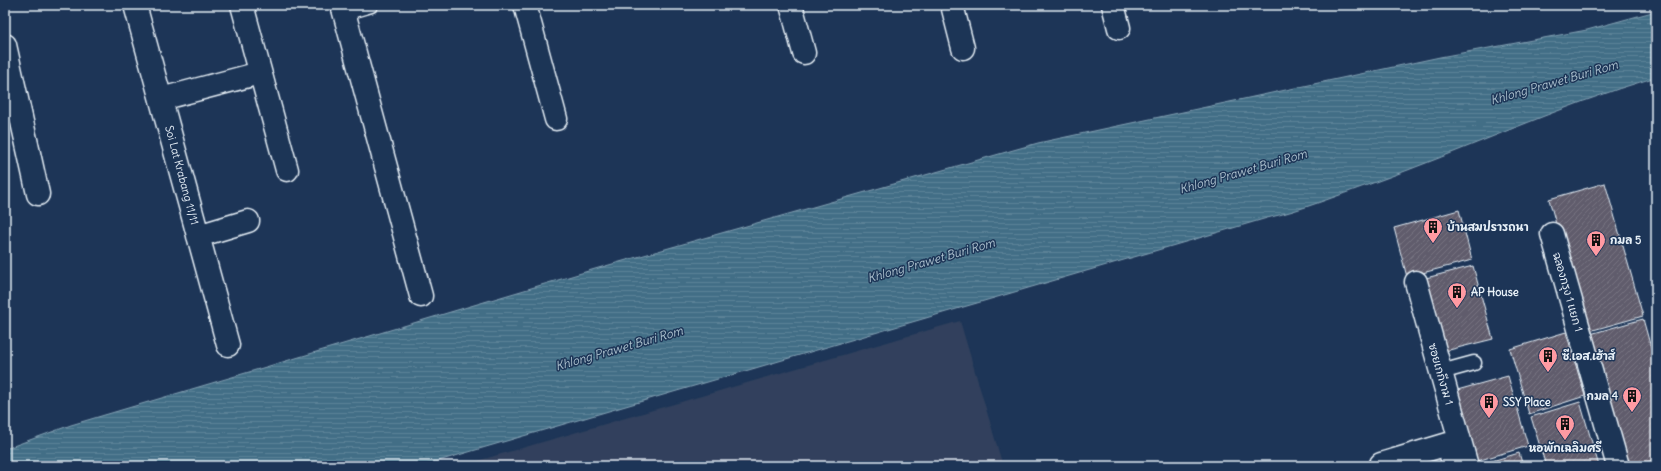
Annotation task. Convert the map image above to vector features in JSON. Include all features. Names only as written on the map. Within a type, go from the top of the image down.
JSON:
[{"type":"street","name":"Soi Lat Krabang 11/11","points":[[135,5],[228,345]]},
{"type":"street","points":[[242,5],[288,170]]},
{"type":"street","points":[[525,5],[556,118]]},
{"type":"street","points":[[792,5],[804,53]]},
{"type":"street","points":[[952,5],[963,48]]},
{"type":"street","points":[[1112,5],[1119,28]]},
{"type":"street","points":[[343,9],[421,296]]},
{"type":"street","points":[[5,45],[38,194]]},
{"type":"street","points":[[161,99],[260,73]]},
{"type":"street","points":[[198,236],[248,221]]},
{"type":"street","name":"ฉลองกรุง 1 แยก 1","points":[[1550,241],[1618,466]]},
{"type":"street","name":"ซอยเกกีงาม 1","points":[[1416,282],[1467,466]]},
{"type":"street","points":[[1381,464],[1448,444],[1454,466]]},
{"type":"lane","points":[[343,9],[371,5]]},
{"type":"lane","points":[[1441,372],[1474,363]]},
{"type":"shaded area","points":[[960,321],[1003,466],[460,466]]},
{"type":"water","name":"Khlong Prawet Buri Rom","points":[[1656,11],[1656,77],[1583,101],[1406,171],[1293,211],[421,466],[5,466],[5,449],[71,425],[595,269],[1038,143],[1440,57],[1587,30]]},
{"type":"building","name":"กมล 5","points":[[1605,183],[1643,316],[1586,332],[1549,199]]},
{"type":"building","name":"บ้านสมปรารถนา","points":[[1459,210],[1472,260],[1407,277],[1394,228]]},
{"type":"building","name":"AP House","points":[[1473,266],[1493,339],[1441,352],[1422,279]]},
{"type":"building","name":"กมล 4","points":[[1643,319],[1656,366],[1656,460],[1633,466],[1623,466],[1587,335]]},
{"type":"building","name":"ซี.เอส.เฮ้าส์","points":[[1566,332],[1585,396],[1529,414],[1510,349]]},
{"type":"building","name":"SSY Place","points":[[1508,376],[1528,446],[1470,463],[1450,392]]},
{"type":"building","name":"หอพักเฉลิมศรี","points":[[1580,402],[1599,466],[1546,466],[1531,417]]},
{"type":"building","points":[[1519,453],[1523,466],[1475,466]]},
{"type":"place","name":"บ้านสมปรารถนา","points":[[1433,244]]},
{"type":"place","name":"กมล 5","points":[[1596,257]]},
{"type":"place","name":"AP House","points":[[1457,309]]},
{"type":"place","name":"ซี.เอส.เฮ้าส์","points":[[1548,373]]},
{"type":"place","name":"กมล 4","points":[[1632,413]]},
{"type":"place","name":"SSY Place","points":[[1489,419]]},
{"type":"place","name":"หอพักเฉลิมศรี","points":[[1565,441]]}]
